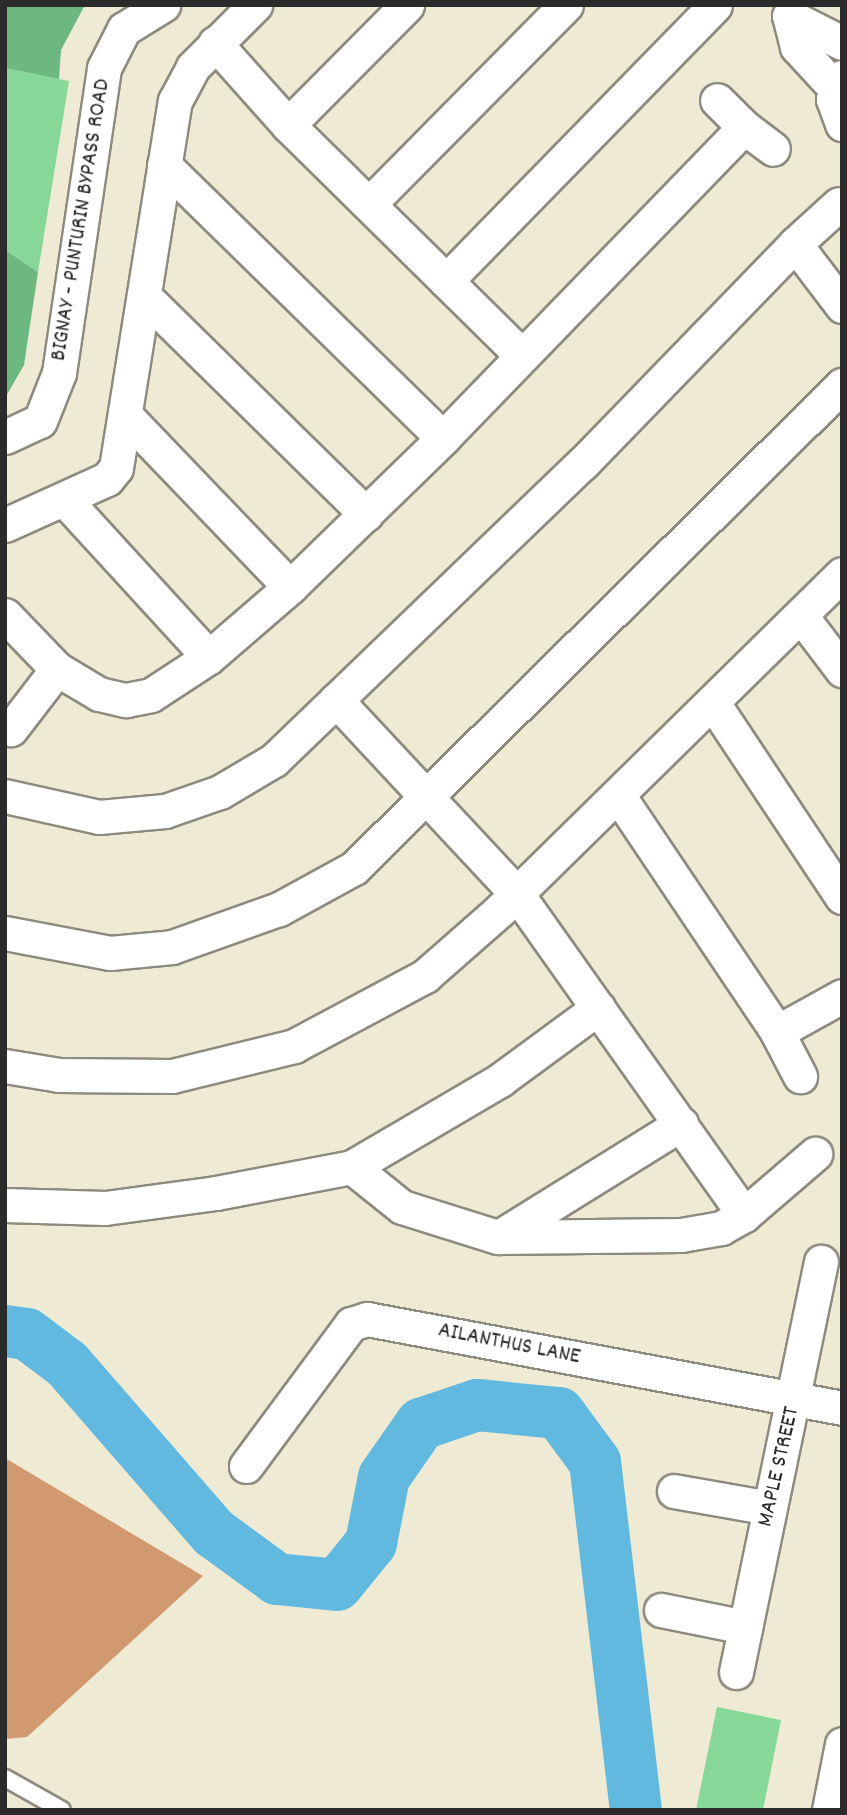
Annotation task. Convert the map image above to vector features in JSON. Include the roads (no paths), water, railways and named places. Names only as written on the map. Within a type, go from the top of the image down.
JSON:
[{"type":"street","name":"BIGNAY - PUNTURIN BYPASS ROAD","points":[[5,437],[40,421],[59,373],[104,68],[124,29],[163,5]]},
{"type":"street","points":[[5,525],[107,479],[116,468],[176,101],[193,67],[254,5]]},
{"type":"street","points":[[288,125],[407,5]]},
{"type":"street","points":[[369,204],[566,5]]},
{"type":"street","points":[[446,281],[715,5]]},
{"type":"street","points":[[783,10],[842,43]]},
{"type":"street","points":[[783,10],[797,47],[838,83],[834,109],[842,124]]},
{"type":"street","points":[[215,43],[288,125],[520,354]]},
{"type":"street","points":[[717,100],[744,127],[773,149]]},
{"type":"street","points":[[5,615],[57,669],[99,694],[126,700],[151,695],[209,657],[290,587],[443,438],[520,354],[744,127]]},
{"type":"street","points":[[164,166],[443,438]]},
{"type":"street","points":[[5,796],[99,817],[165,811],[220,792],[274,760],[582,464],[795,244],[839,204]]},
{"type":"street","points":[[795,244],[842,306]]},
{"type":"street","points":[[145,297],[366,514]]},
{"type":"street","points":[[5,933],[110,953],[172,947],[279,909],[354,868],[842,385]]},
{"type":"street","points":[[125,415],[290,587]]},
{"type":"street","points":[[65,500],[209,657]]},
{"type":"street","points":[[5,1066],[59,1075],[172,1076],[294,1046],[425,976],[517,894],[842,574]]},
{"type":"street","points":[[801,616],[842,670]]},
{"type":"street","points":[[11,729],[57,669]]},
{"type":"street","points":[[336,700],[428,794],[517,894],[744,1215]]},
{"type":"street","points":[[713,703],[842,897]]},
{"type":"street","points":[[618,795],[777,1032],[800,1076]]},
{"type":"street","points":[[777,1032],[842,996]]},
{"type":"street","points":[[5,1205],[104,1208],[216,1193],[352,1167],[500,1080],[598,1008]]},
{"type":"street","points":[[498,1237],[681,1124]]},
{"type":"street","points":[[352,1167],[402,1207],[498,1237],[681,1235],[721,1228],[744,1215],[815,1154]]},
{"type":"street","name":"MAPLE STREET","points":[[736,1672],[795,1399],[821,1262]]},
{"type":"street","name":"AILANTHUS LANE","points":[[246,1466],[351,1324],[367,1319],[842,1408]]},
{"type":"street","points":[[674,1491],[770,1508]]},
{"type":"street","points":[[661,1610],[745,1627]]},
{"type":"street","points":[[829,1810],[842,1744]]},
{"type":"lane","points":[[5,1777],[62,1810]]},
{"type":"waterway","points":[[5,1331],[27,1334],[67,1364],[214,1533],[277,1579],[337,1585],[371,1543],[384,1477],[421,1424],[477,1405],[559,1413],[595,1462],[636,1810]]}]
